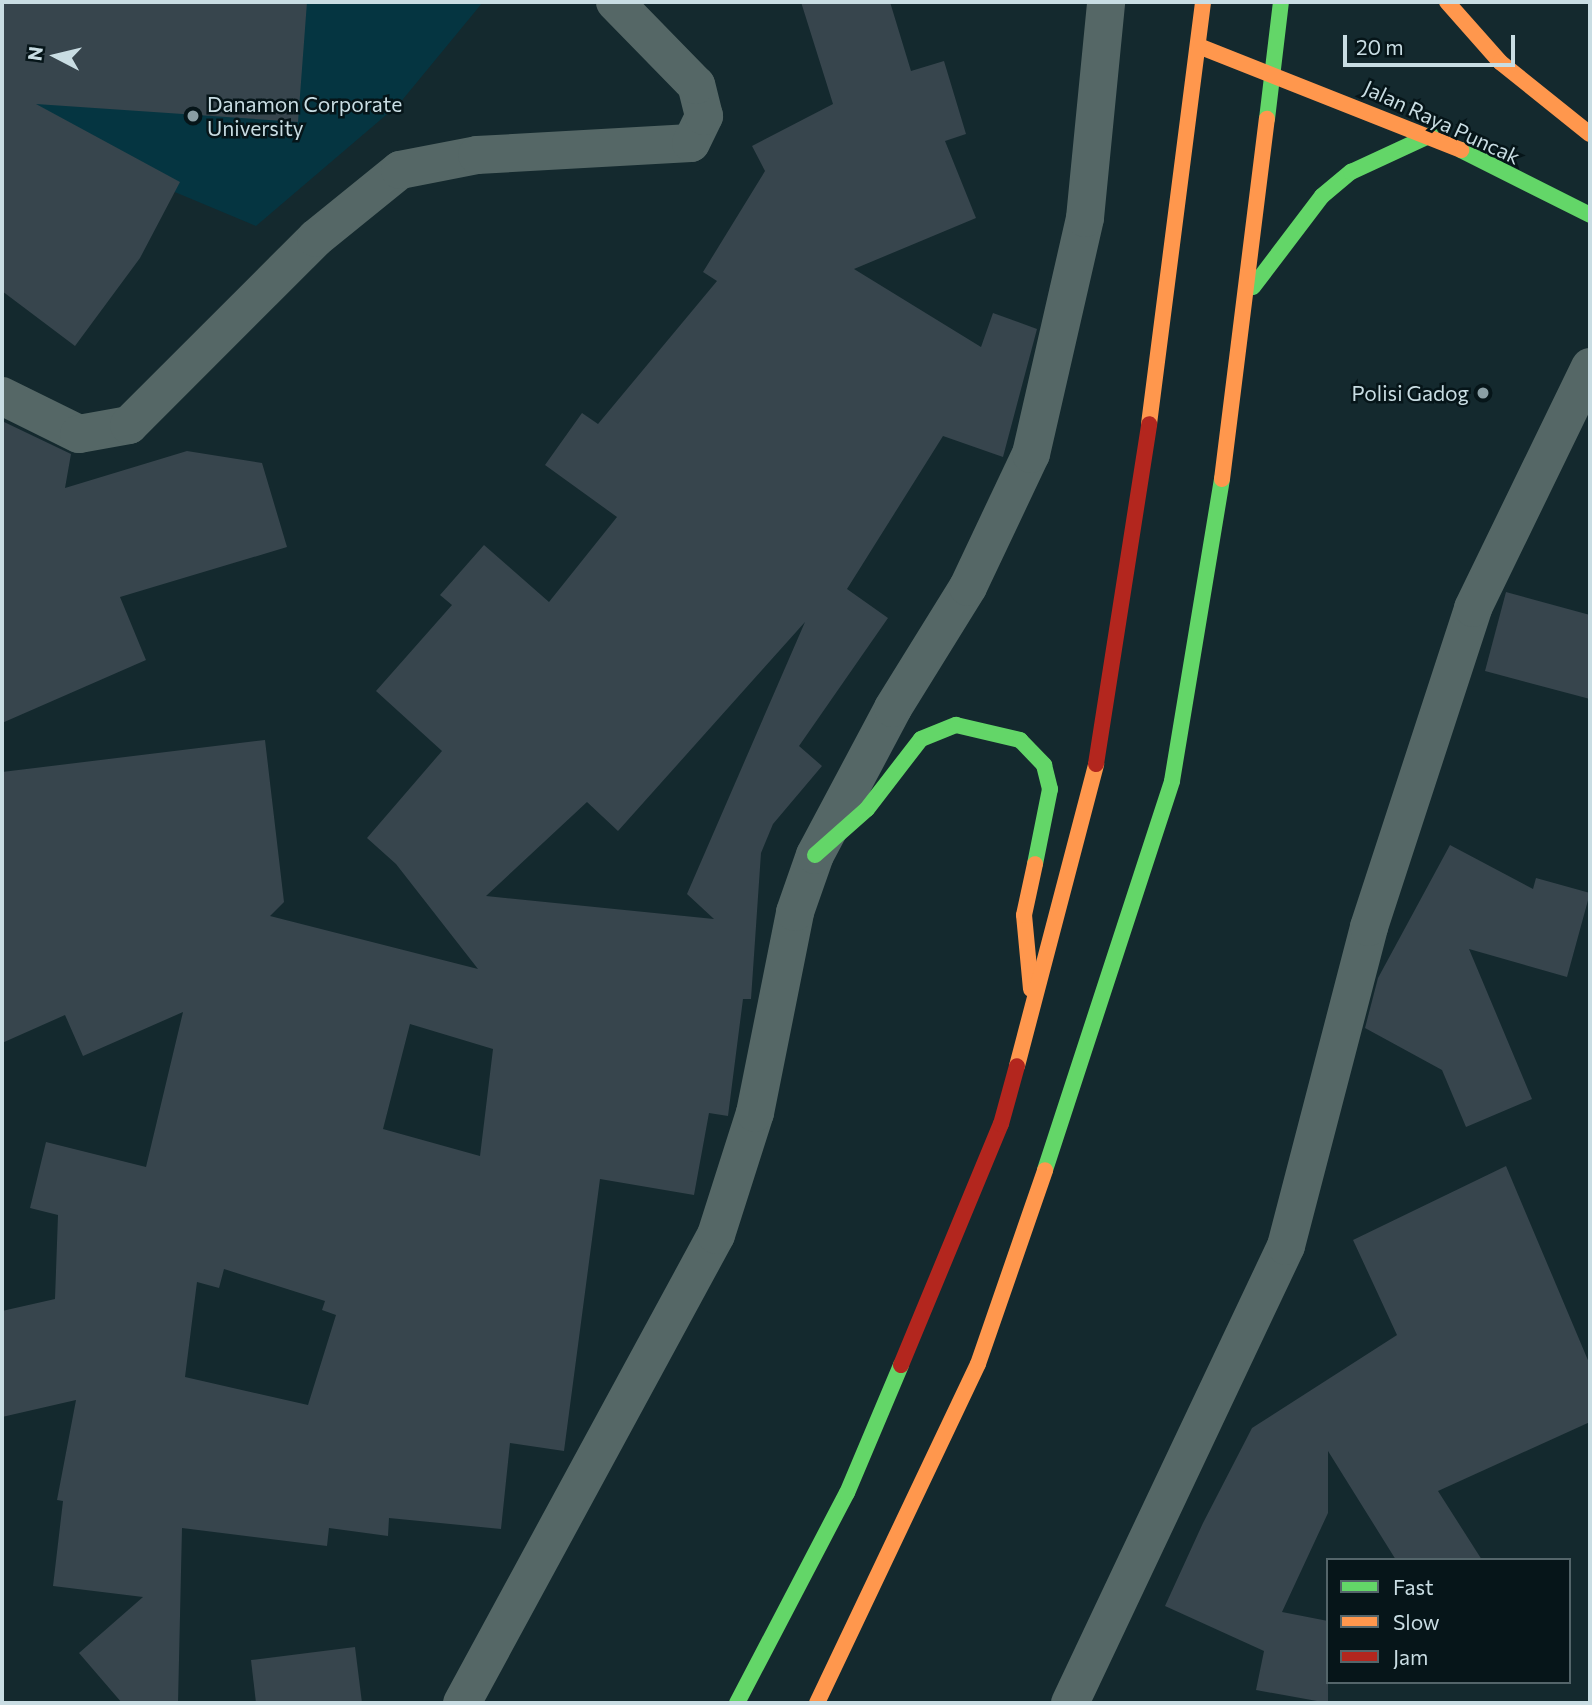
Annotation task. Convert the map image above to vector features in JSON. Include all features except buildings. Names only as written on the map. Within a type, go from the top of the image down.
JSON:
[{"type":"highway","points":[[737,1703],[791,1608],[910,1351],[1001,1124],[1087,816],[1138,508],[1201,47],[1203,2]]},
{"type":"highway","points":[[817,1703],[978,1364],[1118,960],[1172,780],[1210,579],[1250,292],[1281,2]]},
{"type":"highway","points":[[1447,2],[1500,62],[1590,134]]},
{"type":"highway","name":"Jalan Raya Puncak","points":[[1201,47],[1275,71],[1431,135],[1590,215]]},
{"type":"highway","points":[[1250,292],[1322,196],[1351,172],[1431,135]]},
{"type":"highway","points":[[815,855],[867,809],[921,739],[956,724],[1020,740],[1044,765],[1050,789],[1024,915],[1033,1012]]},
{"type":"street","points":[[2,396],[79,434],[129,425],[316,238],[400,170],[477,155],[691,144],[704,117],[696,85],[615,2]]},
{"type":"street","points":[[462,1703],[716,1235],[755,1113],[795,912],[815,855],[974,575],[1031,454],[1085,218],[1106,2]]},
{"type":"street","points":[[1070,1703],[1286,1246],[1369,927],[1473,608],[1590,367]]},
{"type":"shaded area","name":"Danamon Corporate University","points":[[2,2],[483,2],[399,104],[256,226],[60,144],[2,129]]},
{"type":"traffic: fast","points":[[1267,119],[1281,2]]},
{"type":"traffic: fast","points":[[1253,287],[1322,196],[1351,172],[1431,135]]},
{"type":"traffic: fast","points":[[1461,150],[1590,215]]},
{"type":"traffic: fast","points":[[1045,1170],[1172,781],[1222,479]]},
{"type":"traffic: fast","points":[[815,855],[867,809],[921,739],[956,725],[1020,740],[1044,765],[1050,789],[1035,864]]},
{"type":"traffic: fast","points":[[737,1703],[847,1493],[901,1365]]},
{"type":"traffic: slow","points":[[1149,424],[1203,2]]},
{"type":"traffic: slow","points":[[1447,2],[1500,62],[1590,134]]},
{"type":"traffic: slow","points":[[1201,47],[1461,150]]},
{"type":"traffic: slow","points":[[1222,479],[1267,119]]},
{"type":"traffic: slow","points":[[1017,1066],[1096,764]]},
{"type":"traffic: slow","points":[[1031,989],[1024,915],[1035,864]]},
{"type":"traffic: slow","points":[[817,1703],[978,1364],[1045,1170]]},
{"type":"traffic: jam","points":[[1096,764],[1149,424]]},
{"type":"traffic: jam","points":[[901,1365],[1001,1124],[1017,1066]]},
{"type":"place","name":"Danamon Corporate University","points":[[193,116]]},
{"type":"place","name":"Polisi Gadog","points":[[1483,393]]}]
